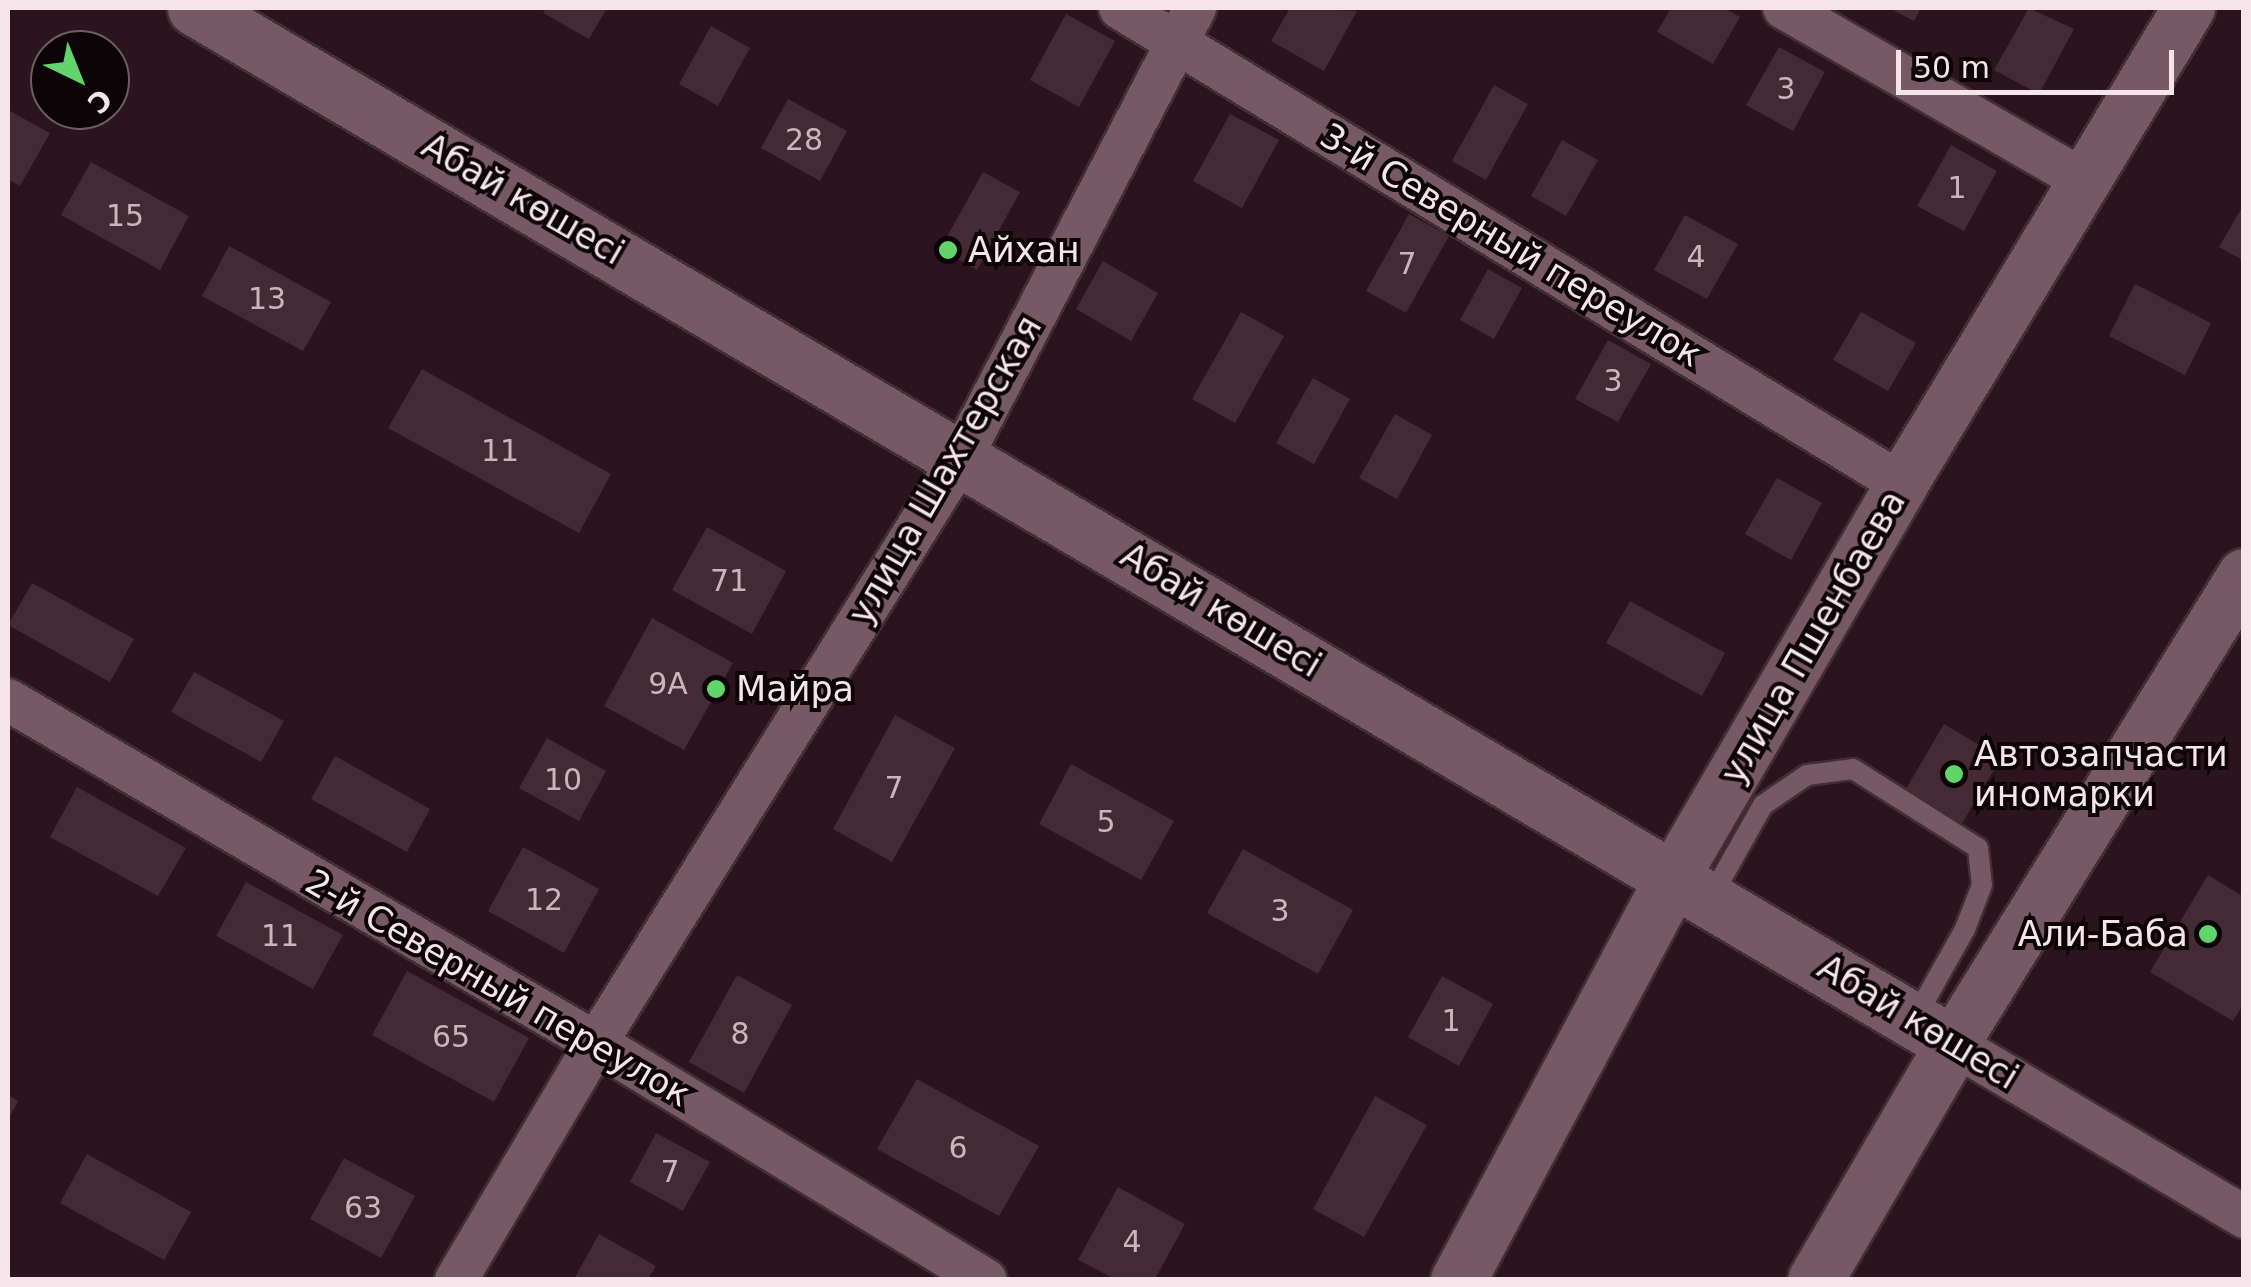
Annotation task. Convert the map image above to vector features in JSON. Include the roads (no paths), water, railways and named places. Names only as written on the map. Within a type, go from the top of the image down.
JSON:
[{"type":"main road","name":"Абай көшесі","points":[[195,8],[252,22],[962,456],[1934,1031]]},
{"type":"main road","name":"улица Пшенбаева","points":[[1458,1280],[1692,888]]},
{"type":"main road","points":[[1815,1280],[1934,1031]]},
{"type":"street","name":"3-й Северный переулок","points":[[1120,8],[1186,24],[1902,484]]},
{"type":"street","points":[[1784,8],[2083,180]]},
{"type":"street","name":"улица Пшенбаева","points":[[1692,888],[1902,484],[2189,8]]},
{"type":"street","name":"улица Шахтерская","points":[[456,1280],[596,1043],[962,456],[1186,24]]},
{"type":"street","points":[[1934,1031],[2244,574]]},
{"type":"street","name":"2-й Северный переулок","points":[[8,700],[596,1043],[986,1280]]},
{"type":"street","name":"Абай көшесі","points":[[1934,1031],[2244,1217]]},
{"type":"lane","points":[[1692,888],[1763,805],[1807,775],[1853,769],[1978,848],[1982,885],[1934,1031]]},
{"type":"place","name":"Айхан","points":[[948,250]]},
{"type":"place","name":"Майра","points":[[716,689]]},
{"type":"place","name":"Автозапчасти иномарки","points":[[1954,774]]},
{"type":"place","name":"Али-Баба","points":[[2208,934]]}]
